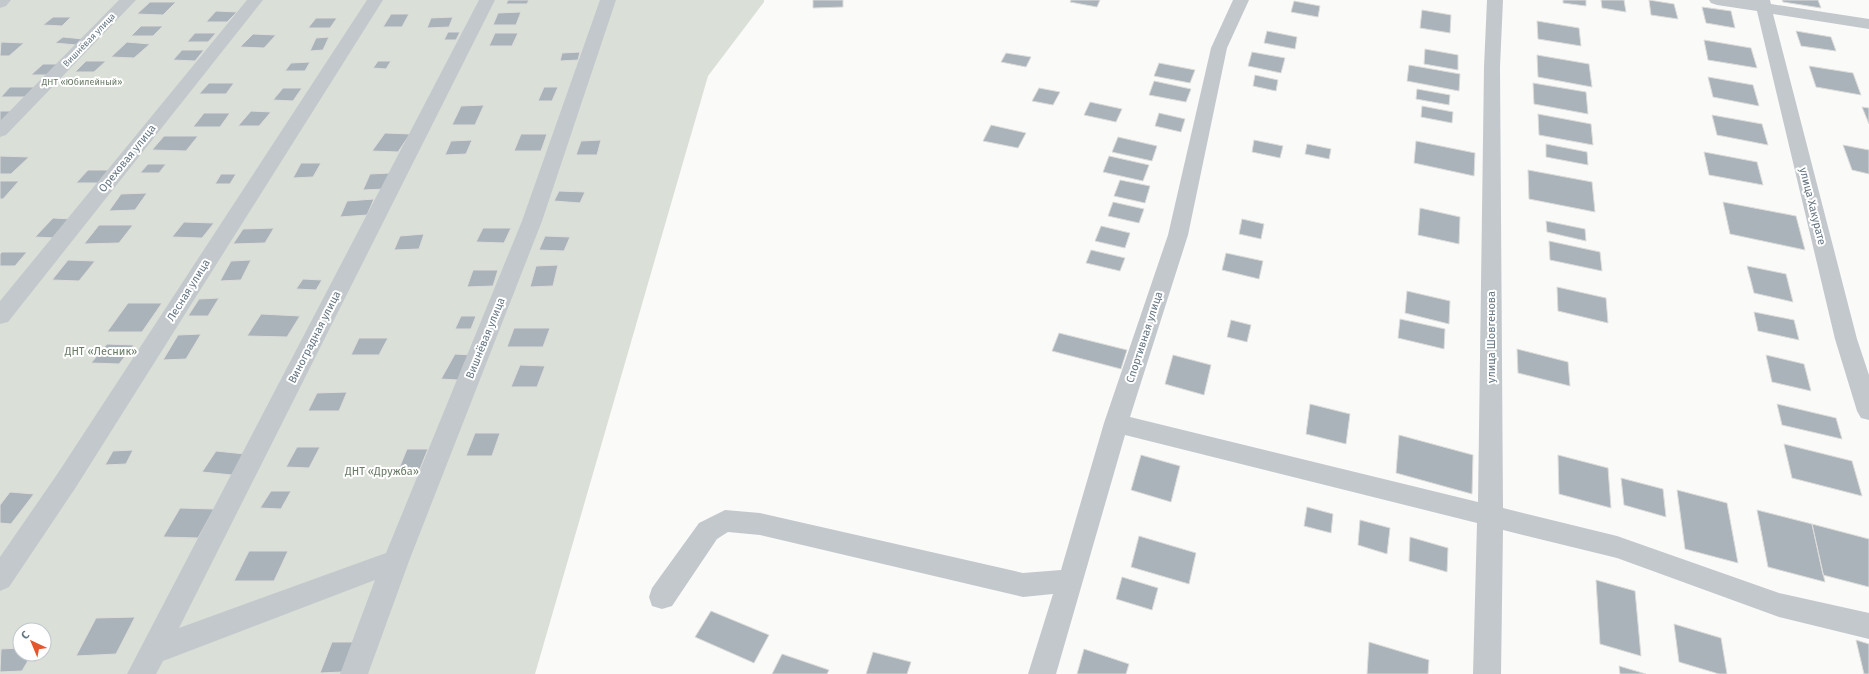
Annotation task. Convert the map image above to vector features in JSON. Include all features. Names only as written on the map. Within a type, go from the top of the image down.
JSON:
[{"type":"street","points":[[0,3],[3,0]]},
{"type":"street","name":"Вишнёвая улица","points":[[0,130],[128,0]]},
{"type":"street","name":"Ореховая улица","points":[[0,316],[255,0]]},
{"type":"street","name":"Лесная улица","points":[[0,580],[67,480],[375,0]]},
{"type":"street","name":"Виноградная улица","points":[[147,663],[487,0]]},
{"type":"street","name":"Спортивная улица","points":[[1042,674],[1116,424],[1178,235],[1219,48],[1241,0]]},
{"type":"street","name":"улица Шовгенова","points":[[1487,674],[1490,516],[1492,67],[1495,0]]},
{"type":"street","points":[[1717,0],[1763,3],[1869,24]]},
{"type":"street","name":"Вишнёвая улица","points":[[354,674],[396,561],[532,220],[606,1]]},
{"type":"street","name":"улица Хакурате","points":[[1763,3],[1844,332],[1869,411]]},
{"type":"street","points":[[1116,424],[1617,547],[1779,605],[1869,626]]},
{"type":"street","points":[[662,597],[708,531],[725,521],[760,524],[1023,585],[1070,581]]},
{"type":"street","points":[[147,663],[396,561]]},
{"type":"green space","name":"ДНТ «Дружба»","points":[[0,0],[764,0],[708,76],[535,674],[0,674]]},
{"type":"building","points":[[508,0],[529,0],[527,4],[506,4]]},
{"type":"building","points":[[813,0],[843,0],[843,7],[813,8]]},
{"type":"building","points":[[1071,0],[1100,0],[1097,7],[1070,2]]},
{"type":"building","points":[[1563,0],[1586,0],[1586,6],[1563,3]]},
{"type":"building","points":[[1601,0],[1624,0],[1626,12],[1602,8]]},
{"type":"building","points":[[1649,0],[1674,4],[1678,19],[1651,15]]},
{"type":"building","points":[[1782,0],[1818,0],[1821,8],[1783,2]]},
{"type":"building","points":[[1294,1],[1320,6],[1318,17],[1291,12]]},
{"type":"building","points":[[150,2],[176,2],[163,15],[137,14]]},
{"type":"building","points":[[1702,7],[1731,11],[1735,28],[1706,23]]},
{"type":"building","points":[[1422,10],[1451,15],[1450,33],[1420,28]]},
{"type":"building","points":[[216,11],[237,12],[227,22],[206,22]]},
{"type":"building","points":[[521,12],[516,25],[493,25],[498,13]]},
{"type":"building","points":[[391,14],[409,14],[402,27],[383,27]]},
{"type":"building","points":[[53,17],[71,17],[62,26],[43,25]]},
{"type":"building","points":[[453,17],[449,27],[427,28],[431,18]]},
{"type":"building","points":[[316,18],[337,18],[330,28],[308,28]]},
{"type":"building","points":[[1537,21],[1579,28],[1581,46],[1538,39]]},
{"type":"building","points":[[141,26],[163,26],[153,36],[131,36]]},
{"type":"building","points":[[1267,31],[1297,37],[1295,49],[1264,43]]},
{"type":"building","points":[[1796,31],[1831,37],[1836,51],[1801,46]]},
{"type":"building","points":[[448,32],[460,32],[456,40],[444,40]]},
{"type":"building","points":[[195,33],[216,33],[208,42],[187,42]]},
{"type":"building","points":[[495,33],[518,33],[512,46],[489,46]]},
{"type":"building","points":[[253,34],[276,35],[264,48],[240,47]]},
{"type":"building","points":[[63,37],[83,39],[76,45],[55,43]]},
{"type":"building","points":[[329,37],[323,50],[310,51],[316,38]]},
{"type":"building","points":[[1704,40],[1751,48],[1757,68],[1708,60]]},
{"type":"building","points":[[1,42],[24,43],[9,56],[0,56]]},
{"type":"building","points":[[127,42],[150,44],[134,58],[111,57]]},
{"type":"building","points":[[1425,49],[1458,55],[1458,70],[1424,64]]},
{"type":"building","points":[[182,50],[204,50],[195,61],[173,60]]},
{"type":"building","points":[[580,52],[578,60],[560,61],[562,53]]},
{"type":"building","points":[[1252,52],[1285,58],[1281,73],[1248,66]]},
{"type":"building","points":[[1006,53],[1031,57],[1026,67],[1001,62]]},
{"type":"building","points":[[1537,55],[1589,64],[1592,87],[1538,77]]},
{"type":"building","points":[[86,61],[106,61],[94,72],[75,72]]},
{"type":"building","points":[[378,61],[391,61],[386,69],[373,68]]},
{"type":"building","points":[[310,62],[305,71],[285,71],[291,63]]},
{"type":"building","points":[[1159,63],[1195,70],[1190,83],[1154,76]]},
{"type":"building","points":[[43,64],[60,64],[48,75],[31,75]]},
{"type":"building","points":[[1409,65],[1460,74],[1459,91],[1407,81]]},
{"type":"building","points":[[1809,66],[1853,73],[1861,95],[1816,87]]},
{"type":"building","points":[[1255,75],[1278,80],[1276,91],[1253,86]]},
{"type":"building","points":[[1708,77],[1753,85],[1759,106],[1713,97]]},
{"type":"building","points":[[1154,81],[1191,89],[1186,102],[1149,95]]},
{"type":"building","points":[[209,83],[234,83],[226,94],[199,94]]},
{"type":"building","points":[[1533,83],[1586,92],[1588,114],[1534,104]]},
{"type":"building","points":[[10,87],[34,87],[25,97],[1,97]]},
{"type":"building","points":[[544,87],[558,87],[552,101],[538,101]]},
{"type":"building","points":[[283,88],[302,88],[293,101],[273,100]]},
{"type":"building","points":[[1039,88],[1060,92],[1053,105],[1032,101]]},
{"type":"building","points":[[1417,89],[1450,95],[1449,105],[1416,99]]},
{"type":"building","points":[[1090,102],[1122,109],[1116,122],[1084,115]]},
{"type":"building","points":[[484,105],[475,125],[452,125],[461,106]]},
{"type":"building","points":[[1422,106],[1453,112],[1452,123],[1421,117]]},
{"type":"building","points":[[1862,107],[1869,108],[1869,124]]},
{"type":"building","points":[[0,111],[12,111],[0,122]]},
{"type":"building","points":[[251,111],[271,112],[259,126],[238,126]]},
{"type":"building","points":[[204,113],[230,113],[220,127],[193,127]]},
{"type":"building","points":[[1159,113],[1185,119],[1181,132],[1155,126]]},
{"type":"building","points":[[1538,114],[1591,124],[1593,145],[1539,135]]},
{"type":"building","points":[[1712,115],[1762,124],[1768,145],[1717,135]]},
{"type":"building","points":[[991,125],[1026,133],[1018,148],[983,141]]},
{"type":"building","points":[[385,133],[410,134],[398,152],[372,151]]},
{"type":"building","points":[[521,134],[547,134],[541,151],[514,151]]},
{"type":"building","points":[[164,136],[198,136],[186,151],[152,150]]},
{"type":"building","points":[[1118,137],[1157,146],[1152,161],[1112,152]]},
{"type":"building","points":[[472,140],[466,154],[445,155],[451,141]]},
{"type":"building","points":[[601,140],[597,155],[576,155],[581,141]]},
{"type":"building","points":[[1254,140],[1283,146],[1280,158],[1252,152]]},
{"type":"building","points":[[1416,141],[1475,153],[1474,176],[1414,163]]},
{"type":"building","points":[[1307,144],[1331,149],[1329,159],[1305,154]]},
{"type":"building","points":[[1546,144],[1587,152],[1588,165],[1546,157]]},
{"type":"building","points":[[1843,145],[1869,150],[1869,174],[1852,170]]},
{"type":"building","points":[[1704,152],[1757,162],[1763,185],[1709,175]]},
{"type":"building","points":[[0,156],[29,157],[11,174],[0,174]]},
{"type":"building","points":[[1109,156],[1149,165],[1143,181],[1103,172]]},
{"type":"building","points":[[301,163],[321,163],[313,177],[293,178]]},
{"type":"building","points":[[148,164],[166,164],[159,173],[140,173]]},
{"type":"building","points":[[88,170],[109,170],[99,183],[76,183]]},
{"type":"building","points":[[1528,170],[1592,182],[1595,212],[1529,199]]},
{"type":"building","points":[[391,173],[384,189],[363,190],[370,174]]},
{"type":"building","points":[[221,174],[236,174],[230,184],[215,184]]},
{"type":"building","points":[[1120,180],[1150,186],[1145,203],[1114,196]]},
{"type":"building","points":[[0,181],[19,181],[3,199],[0,199]]},
{"type":"building","points":[[559,191],[585,192],[580,203],[554,201]]},
{"type":"building","points":[[147,193],[135,210],[109,211],[121,194]]},
{"type":"building","points":[[374,199],[367,215],[340,217],[347,201]]},
{"type":"building","points":[[1113,202],[1144,209],[1139,223],[1108,216]]},
{"type":"building","points":[[1723,202],[1796,216],[1805,250],[1730,234]]},
{"type":"building","points":[[1420,208],[1460,217],[1459,244],[1418,235]]},
{"type":"building","points":[[53,218],[72,219],[55,238],[35,237]]},
{"type":"building","points":[[1242,219],[1264,224],[1261,239],[1239,234]]},
{"type":"building","points":[[1546,221],[1585,229],[1586,241],[1547,232]]},
{"type":"building","points":[[184,222],[214,223],[202,238],[172,237]]},
{"type":"building","points":[[99,225],[133,225],[119,243],[84,244]]},
{"type":"building","points":[[1101,226],[1130,233],[1125,248],[1095,241]]},
{"type":"building","points":[[274,228],[265,243],[233,244],[243,229]]},
{"type":"building","points":[[483,228],[511,228],[504,243],[476,242]]},
{"type":"building","points":[[424,234],[419,249],[394,250],[400,236]]},
{"type":"building","points":[[545,236],[570,237],[564,251],[539,250]]},
{"type":"building","points":[[1549,241],[1600,252],[1602,271],[1550,260]]},
{"type":"building","points":[[1091,250],[1125,258],[1120,271],[1086,263]]},
{"type":"building","points":[[2,252],[27,252],[15,266],[0,266],[0,254]]},
{"type":"building","points":[[1226,253],[1263,261],[1259,279],[1222,270]]},
{"type":"building","points":[[68,260],[95,261],[79,281],[52,280]]},
{"type":"building","points":[[251,260],[241,280],[220,281],[231,261]]},
{"type":"building","points":[[558,265],[553,286],[530,287],[536,266]]},
{"type":"building","points":[[1747,266],[1786,274],[1793,302],[1754,293]]},
{"type":"building","points":[[473,270],[498,270],[493,286],[467,287]]},
{"type":"building","points":[[303,279],[322,280],[316,290],[296,289]]},
{"type":"building","points":[[1557,287],[1606,298],[1608,323],[1558,311]]},
{"type":"building","points":[[1407,291],[1450,301],[1449,324],[1405,313]]},
{"type":"building","points":[[219,298],[208,316],[188,316],[199,299]]},
{"type":"building","points":[[128,303],[162,303],[142,332],[107,332]]},
{"type":"building","points":[[1754,312],[1794,320],[1799,340],[1758,331]]},
{"type":"building","points":[[261,314],[300,316],[287,337],[247,336]]},
{"type":"building","points":[[461,316],[476,316],[471,329],[455,329]]},
{"type":"building","points":[[1400,319],[1445,329],[1444,349],[1398,338]]},
{"type":"building","points":[[1231,320],[1251,325],[1247,342],[1227,337]]},
{"type":"building","points":[[514,328],[550,328],[543,347],[507,347]]},
{"type":"building","points":[[1059,333],[1127,350],[1121,369],[1052,351]]},
{"type":"building","points":[[201,334],[186,359],[163,360],[178,335]]},
{"type":"building","points":[[359,338],[388,338],[379,355],[351,355]]},
{"type":"building","points":[[107,344],[134,345],[119,364],[91,363]]},
{"type":"building","points":[[1517,349],[1568,362],[1570,386],[1518,373]]},
{"type":"building","points":[[455,354],[471,355],[458,380],[441,379]]},
{"type":"building","points":[[1173,355],[1211,365],[1204,395],[1165,384]]},
{"type":"building","points":[[1766,355],[1804,364],[1811,391],[1772,382]]},
{"type":"building","points":[[520,365],[545,366],[537,387],[511,387]]},
{"type":"building","points":[[347,392],[339,411],[308,411],[317,393]]},
{"type":"building","points":[[1310,404],[1350,414],[1346,444],[1306,434]]},
{"type":"building","points":[[1777,404],[1836,418],[1842,439],[1782,425]]},
{"type":"building","points":[[475,433],[500,433],[492,456],[466,456]]},
{"type":"building","points":[[1399,435],[1473,455],[1472,494],[1396,473]]},
{"type":"building","points":[[1784,444],[1852,461],[1862,496],[1792,478]]},
{"type":"building","points":[[297,447],[320,447],[309,468],[286,467]]},
{"type":"building","points":[[407,449],[428,449],[419,471],[398,471]]},
{"type":"building","points":[[133,450],[126,464],[105,465],[113,451]]},
{"type":"building","points":[[216,451],[245,454],[232,475],[202,472]]},
{"type":"building","points":[[1141,455],[1180,466],[1171,502],[1131,490]]},
{"type":"building","points":[[1558,455],[1608,468],[1611,508],[1559,494]]},
{"type":"building","points":[[1621,478],[1663,489],[1666,517],[1624,505]]},
{"type":"building","points":[[1677,490],[1727,503],[1738,563],[1685,549]]},
{"type":"building","points":[[271,491],[291,491],[281,509],[260,508]]},
{"type":"building","points":[[10,492],[34,494],[11,524],[0,523],[0,505]]},
{"type":"building","points":[[1307,507],[1333,514],[1331,533],[1304,526]]},
{"type":"building","points":[[180,508],[214,509],[198,538],[163,537]]},
{"type":"building","points":[[1757,510],[1812,524],[1825,582],[1768,567]]},
{"type":"building","points":[[1360,520],[1390,528],[1387,554],[1358,545]]},
{"type":"building","points":[[1812,524],[1869,539],[1869,587],[1823,575]]},
{"type":"building","points":[[1139,536],[1196,553],[1189,584],[1131,567]]},
{"type":"building","points":[[1410,537],[1448,548],[1447,572],[1409,561]]},
{"type":"building","points":[[249,551],[288,551],[274,581],[234,581]]},
{"type":"building","points":[[1122,577],[1158,588],[1152,610],[1116,599]]},
{"type":"building","points":[[1596,580],[1635,591],[1641,656],[1600,644]]},
{"type":"building","points":[[711,611],[769,635],[754,663],[695,637]]},
{"type":"building","points":[[135,617],[116,654],[76,656],[96,618]]},
{"type":"building","points":[[1674,624],[1721,638],[1727,674],[1719,674],[1679,662]]},
{"type":"building","points":[[1856,640],[1869,644],[1869,674],[1864,674]]},
{"type":"building","points":[[332,642],[354,642],[342,672],[320,673]]},
{"type":"building","points":[[1369,642],[1429,660],[1428,674],[1367,674]]},
{"type":"building","points":[[12,648],[12,662],[27,662],[22,671],[0,672],[1,649]]},
{"type":"building","points":[[1084,649],[1129,664],[1126,674],[1077,674]]},
{"type":"building","points":[[873,652],[911,662],[907,674],[866,674]]},
{"type":"building","points":[[782,654],[829,670],[827,674],[772,674]]},
{"type":"building","points":[[1619,666],[1646,674],[1620,674]]},
{"type":"park label","name":"ДНТ «Юбилейный»","points":[[82,82]]},
{"type":"park label","name":"ДНТ «Лесник»","points":[[101,351]]}]
